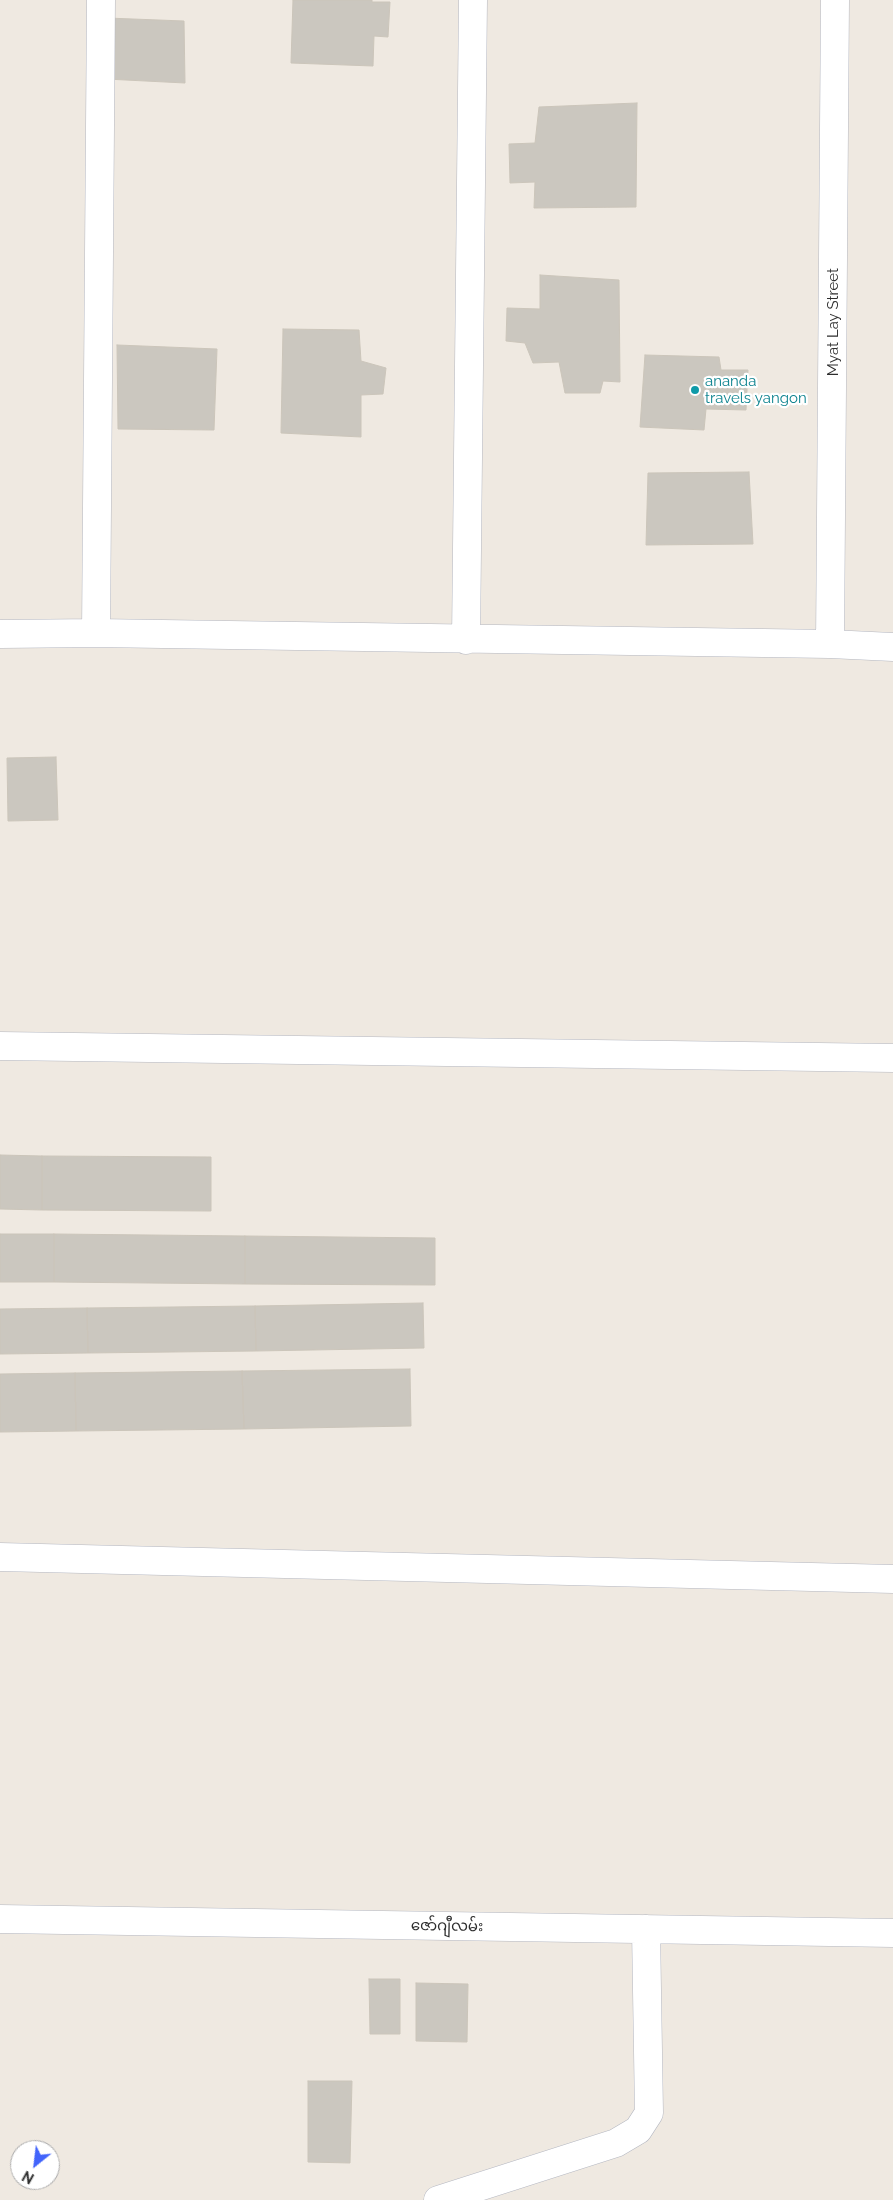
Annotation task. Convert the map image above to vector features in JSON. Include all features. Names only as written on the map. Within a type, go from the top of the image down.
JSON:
[{"type":"street","points":[[96,633],[101,0]]},
{"type":"street","points":[[466,640],[473,0]]},
{"type":"street","name":"Myat Lay Street","points":[[830,644],[835,0]]},
{"type":"street","points":[[0,634],[96,633],[830,644],[893,647]]},
{"type":"street","points":[[0,1046],[893,1058]]},
{"type":"street","points":[[0,1557],[893,1579]]},
{"type":"street","name":"ဇော်ဂျီလမ်း","points":[[0,1919],[893,1933]]},
{"type":"street","points":[[438,2200],[616,2143],[638,2130],[648,2113],[646,1929]]},
{"type":"building","points":[[293,0],[372,0],[372,2],[390,2],[388,37],[374,36],[373,66],[291,63]]},
{"type":"building","points":[[107,18],[184,21],[185,83],[106,79]]},
{"type":"building","points":[[637,103],[636,207],[534,208],[535,182],[510,183],[509,144],[535,143],[539,107]]},
{"type":"building","points":[[540,275],[619,280],[620,382],[603,381],[600,393],[565,393],[559,362],[533,363],[525,343],[506,341],[507,308],[540,309]]},
{"type":"building","points":[[283,329],[359,330],[361,361],[386,368],[383,394],[361,395],[361,437],[281,433]]},
{"type":"building","points":[[117,345],[217,349],[214,430],[118,429]]},
{"type":"building","name":"ananda travels yangon","points":[[645,355],[719,357],[721,370],[748,370],[746,410],[706,409],[704,430],[640,427]]},
{"type":"building","points":[[749,472],[753,544],[646,545],[648,473]]},
{"type":"building","points":[[56,757],[58,820],[8,821],[7,758]]},
{"type":"building","points":[[0,1155],[42,1156],[42,1210],[0,1209]]},
{"type":"building","points":[[42,1156],[211,1157],[211,1211],[42,1210]]},
{"type":"building","points":[[0,1234],[54,1234],[54,1282],[0,1282]]},
{"type":"building","points":[[54,1234],[245,1236],[245,1284],[54,1282]]},
{"type":"building","points":[[245,1236],[435,1238],[435,1285],[245,1284]]},
{"type":"building","points":[[423,1303],[424,1348],[256,1351],[255,1306]]},
{"type":"building","points":[[255,1306],[256,1351],[88,1353],[87,1308]]},
{"type":"building","points":[[87,1308],[88,1353],[0,1354],[0,1309]]},
{"type":"building","points":[[410,1369],[411,1426],[244,1429],[242,1371]]},
{"type":"building","points":[[242,1371],[244,1429],[76,1431],[75,1373]]},
{"type":"building","points":[[75,1373],[76,1431],[0,1432],[0,1374]]},
{"type":"building","points":[[369,1979],[400,1979],[400,2034],[370,2034]]},
{"type":"building","points":[[416,1983],[468,1984],[467,2042],[416,2041]]},
{"type":"building","points":[[308,2081],[352,2081],[350,2163],[308,2162]]},
{"type":"place","name":"ananda travels yangon","points":[[695,390]]}]
